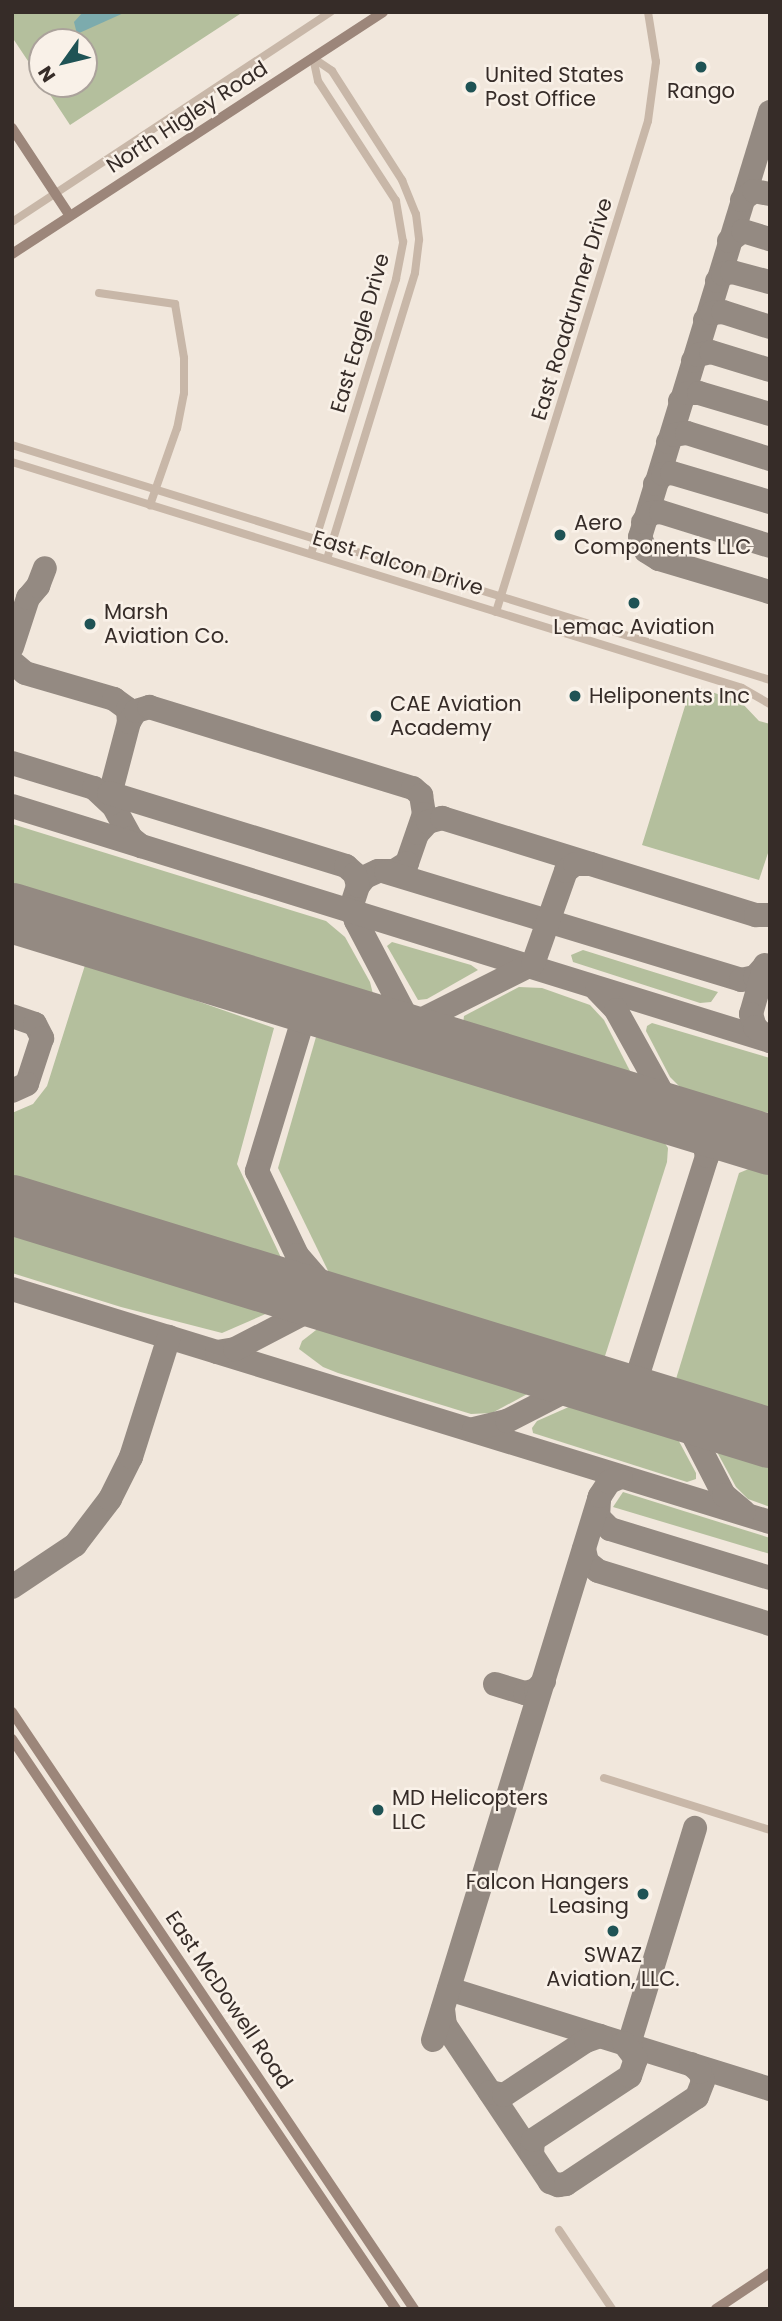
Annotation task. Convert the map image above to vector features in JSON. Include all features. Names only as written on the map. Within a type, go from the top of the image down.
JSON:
[{"type":"main road","name":"North Higley Road","points":[[12,254],[383,12]]},
{"type":"main road","points":[[12,128],[70,216]]},
{"type":"main road","name":"East McDowell Road","points":[[12,1712],[414,2309]]},
{"type":"main road","name":"East McDowell Road","points":[[12,1739],[396,2309]]},
{"type":"main road","points":[[270,2121],[282,2113]]},
{"type":"main road","points":[[716,2309],[770,2273]]},
{"type":"street","name":"North Higley Road","points":[[12,222],[331,12]]},
{"type":"street","name":"East Roadrunner Drive","points":[[496,612],[648,121],[656,62],[648,12]]},
{"type":"street","name":"East Eagle Drive","points":[[311,554],[401,263],[402,228],[396,201],[318,81],[313,58]]},
{"type":"street","name":"East Eagle Drive","points":[[313,58],[332,71],[402,180],[416,214],[419,250],[415,273],[327,559]]},
{"type":"street","points":[[99,293],[175,304],[184,358],[184,393],[157,491],[150,505]]},
{"type":"street","points":[[360,397],[375,402]]},
{"type":"street","name":"East Falcon Drive","points":[[12,445],[770,680]]},
{"type":"street","name":"East Falcon Drive","points":[[12,462],[742,688],[770,704]]},
{"type":"street","points":[[604,1777],[770,1830]]},
{"type":"street","points":[[559,2230],[611,2309]]},
{"type":"green space","points":[[12,12],[243,12],[70,125],[52,98],[98,98],[98,28],[28,28],[28,61],[12,37]]},
{"type":"green space","points":[[700,688],[741,702],[759,721],[770,724],[770,847],[759,880],[642,845],[690,690],[698,693]]},
{"type":"green space","points":[[12,824],[326,921],[345,937],[370,982],[373,994],[12,884]]},
{"type":"green space","points":[[392,942],[471,965],[478,970],[427,999],[418,1000],[387,946]]},
{"type":"green space","points":[[583,950],[718,992],[711,1002],[700,1003],[573,962],[571,955]]},
{"type":"green space","points":[[86,962],[274,1028],[237,1164],[285,1266],[12,1182],[12,1113],[33,1104],[47,1086]]},
{"type":"green space","points":[[519,987],[542,988],[590,1005],[604,1020],[630,1071],[623,1073],[463,1024],[464,1016]]},
{"type":"green space","points":[[652,1023],[770,1058],[770,1113],[748,1111],[694,1095],[679,1086],[670,1077],[646,1031],[647,1026]]},
{"type":"green space","points":[[316,1037],[661,1137],[668,1148],[667,1162],[605,1356],[598,1360],[586,1360],[333,1281],[278,1168]]},
{"type":"green space","points":[[751,1168],[770,1172],[770,1416],[685,1390],[676,1379],[739,1173]]},
{"type":"green space","points":[[12,1227],[277,1309],[222,1333],[121,1307],[12,1273]]},
{"type":"green space","points":[[325,1323],[526,1385],[531,1392],[492,1413],[471,1414],[338,1373],[323,1367],[299,1349],[302,1341]]},
{"type":"green space","points":[[580,1402],[674,1432],[696,1473],[696,1479],[687,1482],[533,1433],[532,1428],[537,1421]]},
{"type":"green space","points":[[719,1446],[770,1461],[770,1507],[748,1499],[736,1487],[717,1452]]},
{"type":"green space","points":[[623,1492],[770,1538],[770,1554],[613,1507]]},
{"type":"water","points":[[83,12],[126,12],[90,28],[76,28],[74,22]]},
{"type":"taxiway","points":[[770,112],[640,537],[646,551],[659,559],[770,592]]},
{"type":"taxiway","points":[[742,200],[754,191],[770,194]]},
{"type":"taxiway","points":[[729,241],[743,231],[770,239]]},
{"type":"taxiway","points":[[717,281],[723,274],[732,272],[770,282]]},
{"type":"taxiway","points":[[705,320],[712,313],[723,312],[770,327]]},
{"type":"taxiway","points":[[693,361],[698,355],[711,352],[770,370]]},
{"type":"taxiway","points":[[680,401],[688,393],[699,393],[770,414]]},
{"type":"taxiway","points":[[668,442],[674,435],[687,433],[770,459]]},
{"type":"taxiway","points":[[655,484],[663,474],[672,473],[770,502]]},
{"type":"taxiway","points":[[643,522],[651,513],[661,512],[770,546]]},
{"type":"taxiway","points":[[12,647],[28,598],[38,586],[45,568]]},
{"type":"taxiway","points":[[12,662],[25,673],[114,699],[128,709],[129,722],[109,798],[131,838],[141,846]]},
{"type":"taxiway","points":[[129,722],[136,711],[149,707],[413,788],[421,795],[424,814],[407,863],[394,871],[378,871],[365,877],[358,886],[351,907],[417,1037]]},
{"type":"taxiway","points":[[12,763],[94,788],[111,804]]},
{"type":"taxiway","points":[[109,793],[346,866],[355,874],[358,886]]},
{"type":"taxiway","points":[[12,806],[770,1041]]},
{"type":"taxiway","points":[[418,833],[428,822],[442,818],[756,915],[770,915]]},
{"type":"taxiway","points":[[399,1031],[533,964],[566,871],[575,864],[591,864]]},
{"type":"taxiway","points":[[386,872],[741,980],[755,977],[765,966]]},
{"type":"taxiway","points":[[765,965],[751,1014],[755,1027],[770,1041]]},
{"type":"taxiway","points":[[597,990],[616,1010],[675,1116],[702,1133],[707,1156]]},
{"type":"taxiway","points":[[308,1003],[257,1171],[297,1255],[341,1306]]},
{"type":"taxiway","points":[[12,1016],[35,1024],[42,1038],[27,1084],[12,1091]]},
{"type":"taxiway","points":[[603,1386],[619,1387],[638,1374],[707,1156],[714,1144],[725,1138],[752,1139],[770,1131]]},
{"type":"taxiway","points":[[12,1289],[770,1522]]},
{"type":"taxiway","points":[[217,1352],[235,1349],[318,1306],[341,1306]]},
{"type":"taxiway","points":[[12,1587],[75,1545],[110,1499],[131,1457],[169,1337]]},
{"type":"taxiway","points":[[638,1374],[643,1390],[658,1403]]},
{"type":"taxiway","points":[[474,1429],[507,1421],[585,1381]]},
{"type":"taxiway","points":[[672,1408],[692,1433],[724,1495],[744,1512]]},
{"type":"taxiway","points":[[433,2040],[600,1496],[609,1482],[621,1477]]},
{"type":"taxiway","points":[[599,1499],[598,1517],[610,1529],[770,1578]]},
{"type":"taxiway","points":[[584,1549],[587,1562],[598,1571],[770,1624]]},
{"type":"taxiway","points":[[495,1684],[525,1693],[536,1690],[544,1681]]},
{"type":"taxiway","points":[[629,2044],[695,1828]]},
{"type":"taxiway","points":[[449,1989],[770,2089]]},
{"type":"taxiway","points":[[443,2009],[445,2025],[550,2182],[558,2185],[566,2184],[697,2097],[703,2081],[700,2072],[691,2064]]},
{"type":"taxiway","points":[[490,2092],[504,2095],[586,2041],[600,2036]]},
{"type":"taxiway","points":[[532,2154],[533,2140],[630,2076],[636,2059],[624,2043]]},
{"type":"runway","points":[[12,913],[770,1145]]},
{"type":"runway","points":[[12,1205],[770,1438]]},
{"type":"place","name":"Rango","points":[[701,67]]},
{"type":"place","name":"United States Post Office","points":[[471,87]]},
{"type":"place","name":"Aero Components LLC","points":[[560,535]]},
{"type":"place","name":"Lemac Aviation","points":[[634,603]]},
{"type":"place","name":"Marsh Aviation Co.","points":[[90,624]]},
{"type":"place","name":"Heliponents Inc","points":[[575,696]]},
{"type":"place","name":"CAE Aviation Academy","points":[[376,716]]},
{"type":"place","name":"MD Helicopters LLC","points":[[378,1810]]},
{"type":"place","name":"Falcon Hangers Leasing","points":[[643,1894]]},
{"type":"place","name":"SWAZ Aviation, LLC.","points":[[613,1931]]}]
